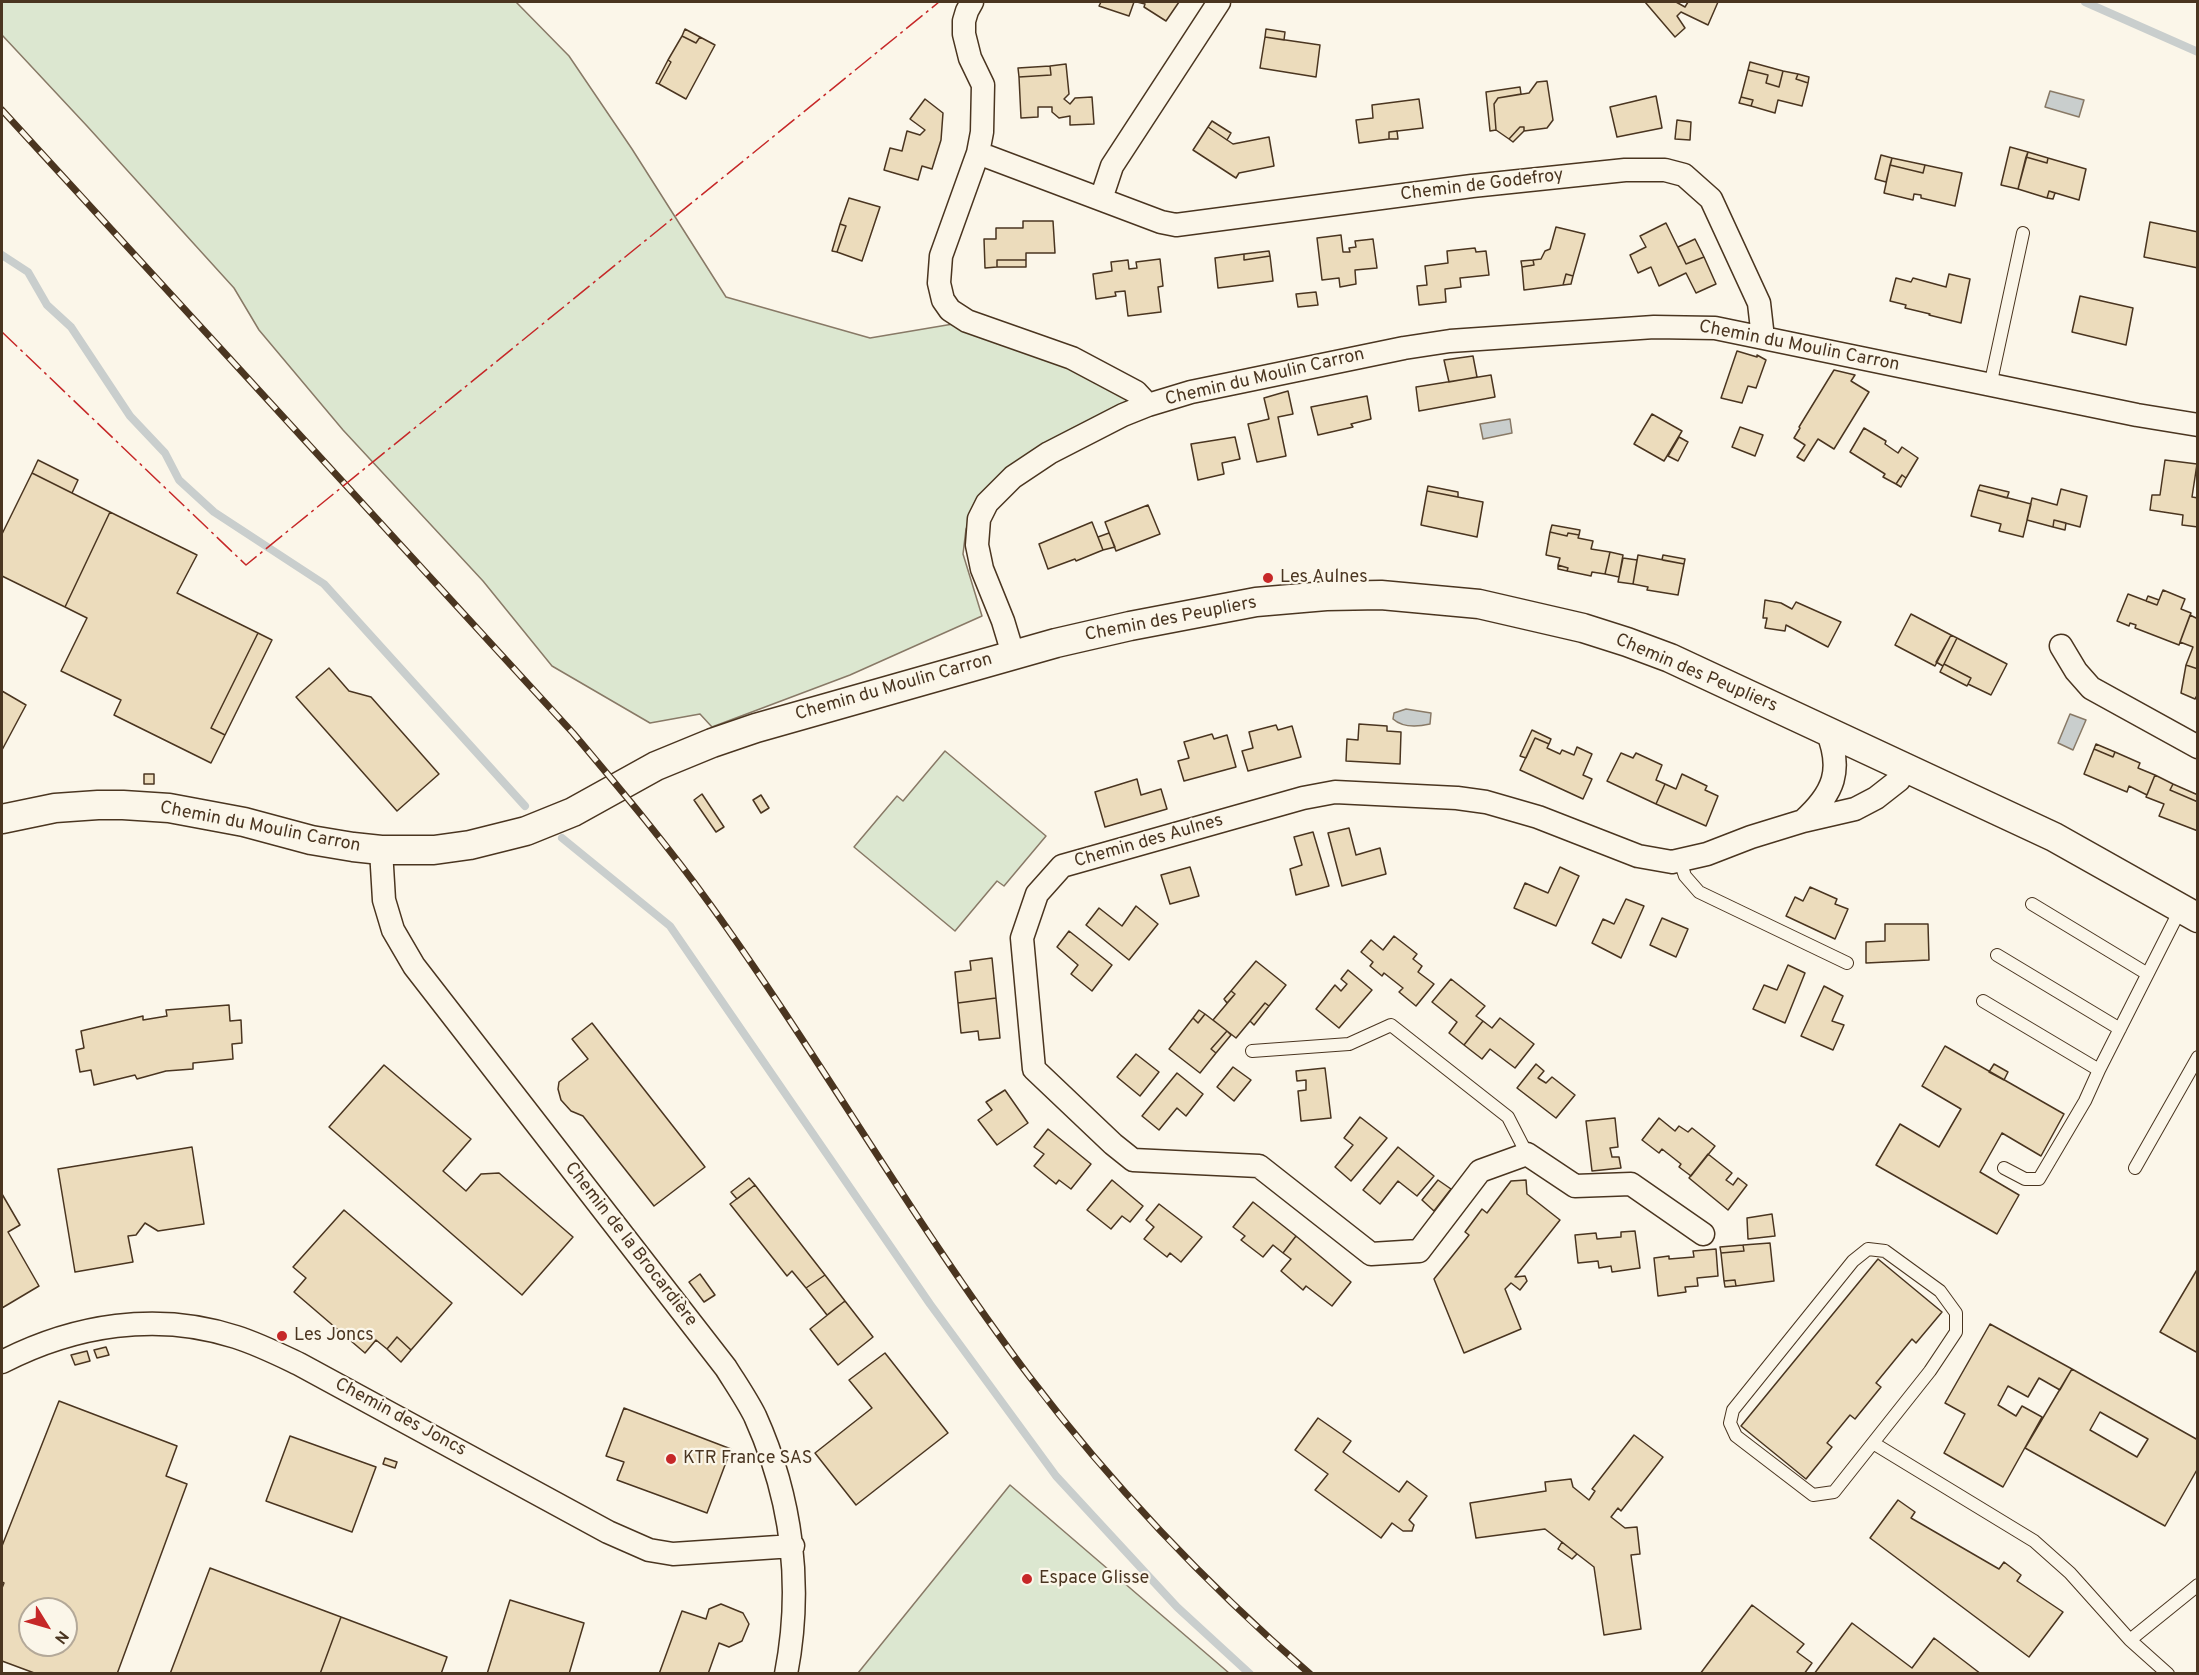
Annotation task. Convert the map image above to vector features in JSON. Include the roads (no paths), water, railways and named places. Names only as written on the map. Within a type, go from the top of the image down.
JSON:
[{"type":"street","points":[[972,2],[964,21],[964,34],[970,58],[983,85],[982,123],[978,153],[941,256],[940,293],[946,306],[956,316],[1082,363],[1136,392],[1148,405]]},
{"type":"street","points":[[1101,199],[1112,165],[1219,2]]},
{"type":"street","name":"Chemin de Godefroy","points":[[978,153],[1161,222],[1176,225],[1472,186],[1625,170],[1665,170],[1683,175],[1711,200],[1759,303],[1763,338]]},
{"type":"street","name":"Chemin du Moulin Carron","points":[[2,819],[55,808],[98,805],[170,808],[244,822],[311,840],[381,850],[434,850],[470,845],[525,831],[573,812],[656,766],[712,743],[1013,654],[1003,621],[982,569],[977,545],[979,519],[987,503],[1013,477],[1048,453],[1148,405],[1191,392],[1369,354],[1450,342],[1654,327],[1715,328],[2154,419],[2198,425]]},
{"type":"street","name":"Chemin des Peupliers","points":[[1013,654],[1130,626],[1256,602],[1326,596],[1381,595],[1479,604],[1583,628],[1670,658],[2054,837],[2189,913]]},
{"type":"street","points":[[2061,646],[2076,671],[2091,688],[2198,747]]},
{"type":"street","name":"Chemin des Aulnes","points":[[1803,821],[1820,806],[1835,776],[1835,750],[1827,731]]},
{"type":"street","name":"Chemin des Aulnes","points":[[1527,1154],[1480,1171],[1419,1251],[1371,1254],[1259,1166],[1133,1160],[1034,1069],[1022,938],[1037,894],[1062,866],[1303,798],[1335,792],[1457,798],[1486,802],[1538,817],[1638,856],[1672,862],[1680,861],[1803,821],[1855,809],[1876,798],[1899,780],[1906,768]]},
{"type":"street","name":"Chemin de la Brocardière","points":[[381,850],[384,900],[393,930],[414,966],[726,1368],[754,1414],[773,1462],[793,1546],[793,1639],[786,1674]]},
{"type":"street","points":[[1527,1154],[1575,1186],[1631,1184],[1703,1234]]},
{"type":"street","name":"Chemin des Joncs","points":[[2,1362],[48,1341],[74,1332],[104,1326],[153,1323],[216,1331],[262,1347],[299,1364],[609,1532],[639,1546],[673,1554],[793,1546]]},
{"type":"lane","points":[[1990,386],[2023,233]]},
{"type":"lane","points":[[1680,861],[1685,876],[1699,892],[1848,963]]},
{"type":"lane","points":[[2032,904],[2146,973]]},
{"type":"lane","points":[[2004,1168],[2025,1179],[2039,1179],[2085,1101],[2146,973],[2189,913]]},
{"type":"lane","points":[[1997,956],[2120,1029]]},
{"type":"lane","points":[[1983,1001],[2099,1070]]},
{"type":"lane","points":[[1252,1051],[1349,1044],[1391,1025],[1508,1117],[1527,1154]]},
{"type":"lane","points":[[2135,1168],[2198,1057]]},
{"type":"lane","points":[[1868,1249],[1885,1251],[1940,1291],[1956,1313],[1956,1332],[1930,1371],[1873,1443],[1834,1492],[1813,1495],[1736,1436],[1730,1423],[1733,1410],[1853,1261],[1868,1249]]},
{"type":"lane","points":[[1873,1443],[2034,1540],[2070,1572],[2100,1609],[2168,1674]]},
{"type":"lane","points":[[2130,1640],[2198,1585]]},
{"type":"waterway","points":[[2085,2],[2198,52]]},
{"type":"waterway","points":[[2,255],[28,272],[47,305],[71,327],[130,416],[165,453],[179,480],[214,512],[324,584],[525,806]]},
{"type":"waterway","points":[[562,838],[670,926],[930,1304],[1056,1476],[1177,1607],[1250,1674]]},
{"type":"railway","points":[[2,110],[573,733],[609,776],[679,863],[753,965],[947,1261],[1029,1376],[1093,1456],[1162,1532],[1234,1605],[1310,1674]]},
{"type":"place","name":"Les Aulnes","points":[[1268,578]]},
{"type":"place","name":"Les Joncs","points":[[282,1336]]},
{"type":"place","name":"KTR France SAS","points":[[671,1459]]},
{"type":"place","name":"Espace Glisse","points":[[1027,1579]]}]
